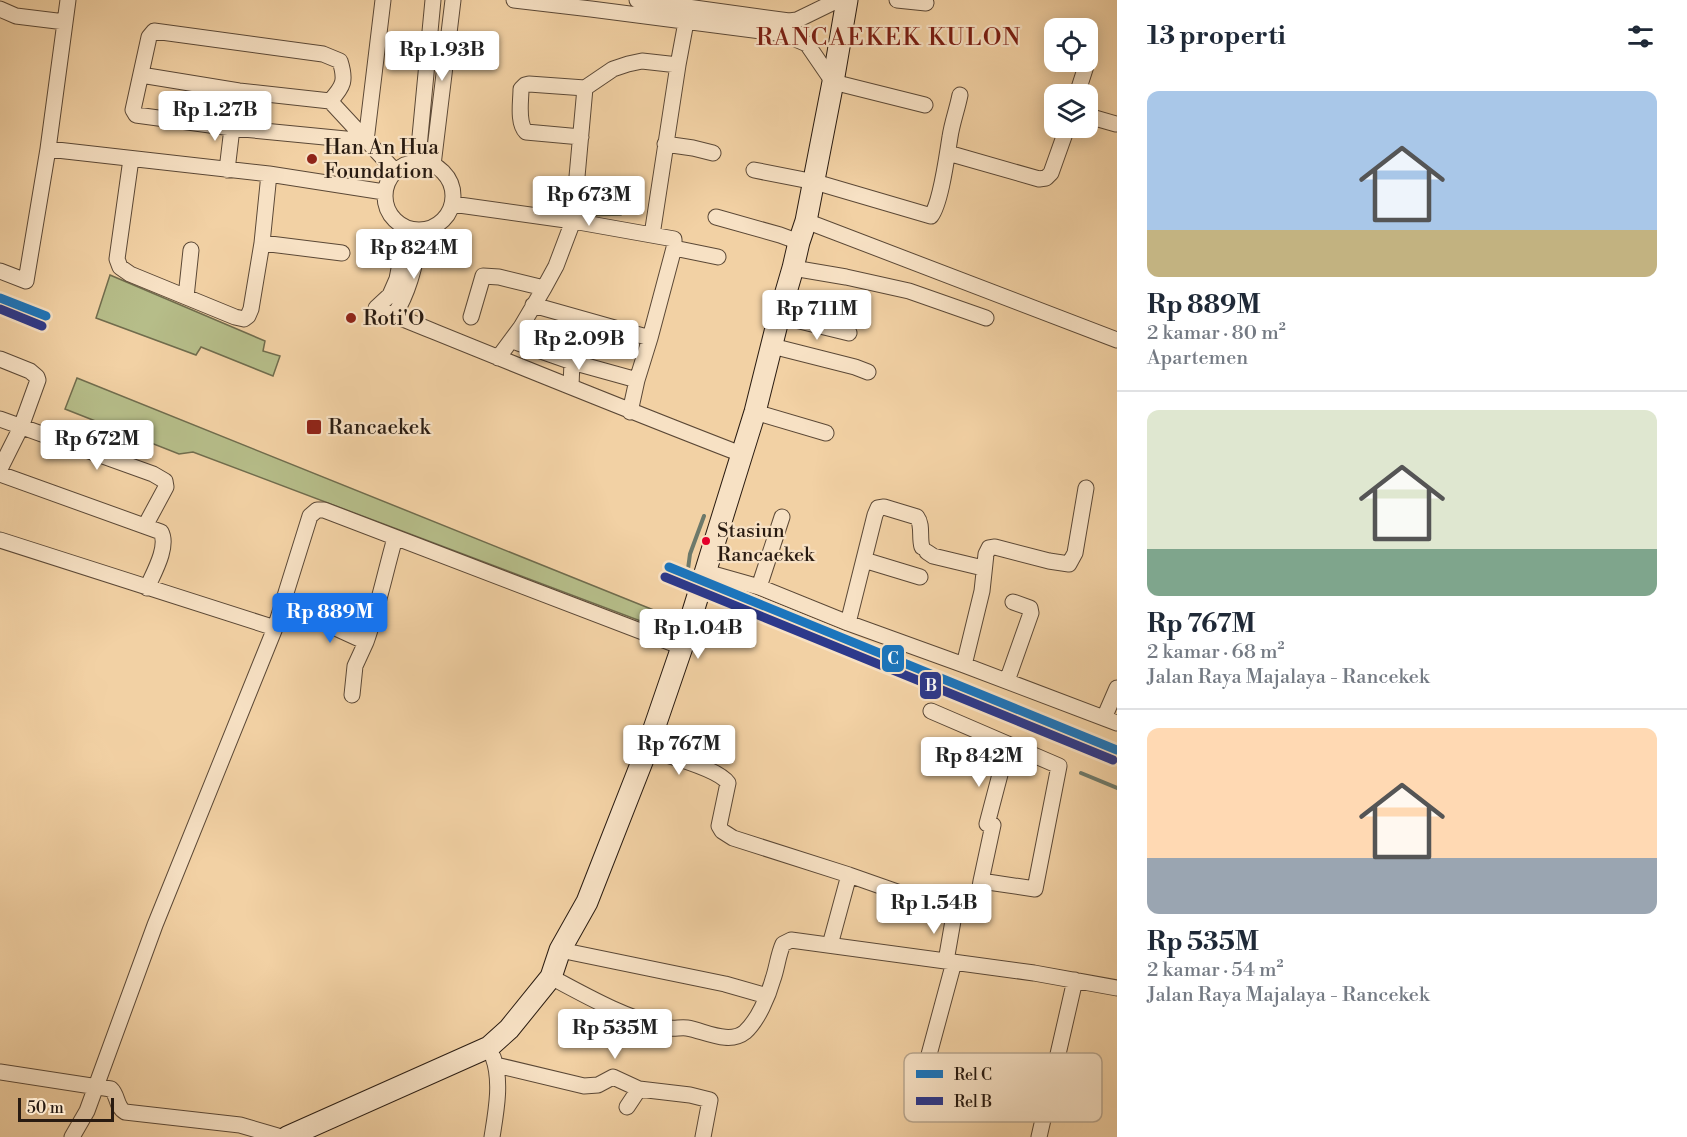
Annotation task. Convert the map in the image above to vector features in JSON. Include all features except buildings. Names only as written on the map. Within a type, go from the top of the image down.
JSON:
[{"type":"main road","points":[[287,1137],[493,1056],[509,1029],[551,977],[560,950],[587,902],[647,748],[682,647],[755,412],[815,182],[847,0]]},
{"type":"street","points":[[0,271],[26,281],[48,148],[68,0]]},
{"type":"street","points":[[366,141],[383,0]]},
{"type":"street","points":[[426,164],[419,147],[433,0]]},
{"type":"street","points":[[426,164],[453,0]]},
{"type":"street","points":[[514,0],[592,4],[686,22],[784,34],[807,44],[833,82],[925,105]]},
{"type":"street","points":[[637,0],[789,21],[797,20],[838,0]]},
{"type":"street","points":[[897,0],[926,3]]},
{"type":"street","points":[[0,9],[16,16],[64,22]]},
{"type":"street","points":[[652,235],[686,22]]},
{"type":"street","points":[[330,101],[339,91],[344,75],[340,61],[323,54],[154,31],[149,37],[134,110],[136,115],[232,128],[366,141]]},
{"type":"street","points":[[581,137],[526,132],[522,128],[521,120],[521,89],[529,84],[585,87],[614,69],[642,61],[678,65]]},
{"type":"street","points":[[141,75],[239,91],[330,101],[395,171]]},
{"type":"street","points":[[498,358],[521,327],[544,288],[556,266],[573,221],[585,87]]},
{"type":"street","points":[[227,170],[239,91]]},
{"type":"street","points":[[754,170],[815,182],[931,216],[935,211],[960,96]]},
{"type":"street","points":[[1098,119],[1116,124]]},
{"type":"street","points":[[948,153],[1039,179],[1046,178],[1052,173],[1064,138]]},
{"type":"street","points":[[665,144],[712,153]]},
{"type":"street","points":[[48,148],[269,174],[384,192]]},
{"type":"street","points":[[131,159],[117,259],[120,267],[130,274],[244,319],[251,309],[262,243],[269,174]]},
{"type":"street","points":[[426,164],[440,169],[451,185],[453,194],[448,214],[442,221],[434,227],[414,230],[397,223],[389,214],[384,192],[395,171],[405,165],[426,164]]},
{"type":"street","points":[[452,204],[573,221],[674,239],[674,249],[630,412]]},
{"type":"street","points":[[716,217],[799,242]]},
{"type":"street","points":[[806,221],[1117,340]]},
{"type":"street","points":[[414,230],[390,295],[376,308],[630,412],[741,454]]},
{"type":"street","points":[[262,243],[342,252]]},
{"type":"street","points":[[674,249],[718,257]]},
{"type":"street","points":[[186,297],[191,250]]},
{"type":"street","points":[[793,268],[909,291],[986,318]]},
{"type":"street","points":[[471,317],[483,276],[544,288]]},
{"type":"street","points":[[533,305],[650,338]]},
{"type":"street","points":[[779,316],[849,333]]},
{"type":"street","points":[[512,339],[572,362],[637,380]]},
{"type":"street","points":[[772,346],[868,372]]},
{"type":"street","points":[[0,359],[30,371],[38,380],[21,428],[0,472],[161,532],[164,537],[162,553],[147,588]]},
{"type":"street","points":[[571,386],[572,362]]},
{"type":"street","points":[[755,412],[826,433]]},
{"type":"street","points":[[0,419],[153,474],[165,481],[166,488],[145,526]]},
{"type":"street","points":[[964,665],[989,548],[1070,564],[1075,554],[1086,488]]},
{"type":"street","points":[[848,623],[878,508],[884,507],[917,517],[920,520],[921,543],[925,550],[933,556],[983,568]]},
{"type":"street","points":[[72,1137],[87,1111],[155,925],[276,628],[310,516],[317,510],[324,510],[682,647]]},
{"type":"street","points":[[759,587],[782,517]]},
{"type":"street","points":[[352,695],[355,666],[377,611],[395,538]]},
{"type":"street","points":[[0,540],[276,628]]},
{"type":"street","points":[[864,560],[920,577]]},
{"type":"street","points":[[706,572],[759,587],[848,623],[1111,721],[1117,688]]},
{"type":"street","points":[[1007,681],[1030,613],[1030,608],[1013,602]]},
{"type":"street","points":[[282,604],[366,642]]},
{"type":"street","points":[[931,711],[1059,766],[1035,889],[981,881]]},
{"type":"street","points":[[647,748],[723,776],[728,783],[719,826],[722,831],[733,838],[923,901],[951,907],[954,911],[973,912],[976,911],[993,825],[987,824],[1008,744]]},
{"type":"street","points":[[830,945],[849,875]]},
{"type":"street","points":[[929,1053],[950,962],[954,911]]},
{"type":"street","points":[[551,977],[644,1021],[672,1029],[684,1027],[726,1038],[738,1036],[754,1021],[774,978],[783,944],[791,940],[1117,988]]},
{"type":"street","points":[[560,950],[725,984],[767,996]]},
{"type":"street","points":[[1058,1053],[1075,980]]},
{"type":"street","points":[[492,1137],[497,1096],[493,1056],[584,1086],[598,1085],[613,1077],[639,1089],[690,1095],[710,1100],[704,1137]]},
{"type":"street","points":[[0,1072],[96,1087],[103,1086],[115,1092],[121,1110],[125,1112],[240,1125],[281,1137]]},
{"type":"street","points":[[627,1107],[639,1089]]},
{"type":"street","points":[[1039,1137],[1042,1122]]},
{"type":"green space","points":[[594,194],[611,194],[608,201],[616,204],[622,202],[621,215],[584,216],[586,208],[581,201],[587,200]]},
{"type":"green space","points":[[110,275],[265,341],[263,351],[280,356],[273,376],[201,347],[196,355],[96,318]]},
{"type":"green space","points":[[77,378],[671,617],[667,631],[193,452],[179,454],[65,409]]},
{"type":"waterway","points":[[688,569],[690,554],[704,516]]},
{"type":"waterway","points":[[666,623],[672,611]]},
{"type":"waterway","points":[[1081,773],[1117,788]]},
{"type":"rail line","name":"C","points":[[0,298],[46,316]]},
{"type":"rail line","name":"B","points":[[0,309],[42,326]]},
{"type":"rail line","name":"C","points":[[669,567],[1117,750]]},
{"type":"rail line","name":"B","points":[[665,577],[1113,760]]},
{"type":"place","name":"Han An Hua Foundation","points":[[312,159]]},
{"type":"place","name":"Roti'O","points":[[351,318]]},
{"type":"place","name":"Rancaekek","points":[[314,427]]},
{"type":"place","name":"Stasiun Rancaekek","points":[[706,541]]},
{"type":"district","name":"RANCAEKEK KULON","points":[[889,37]]}]
